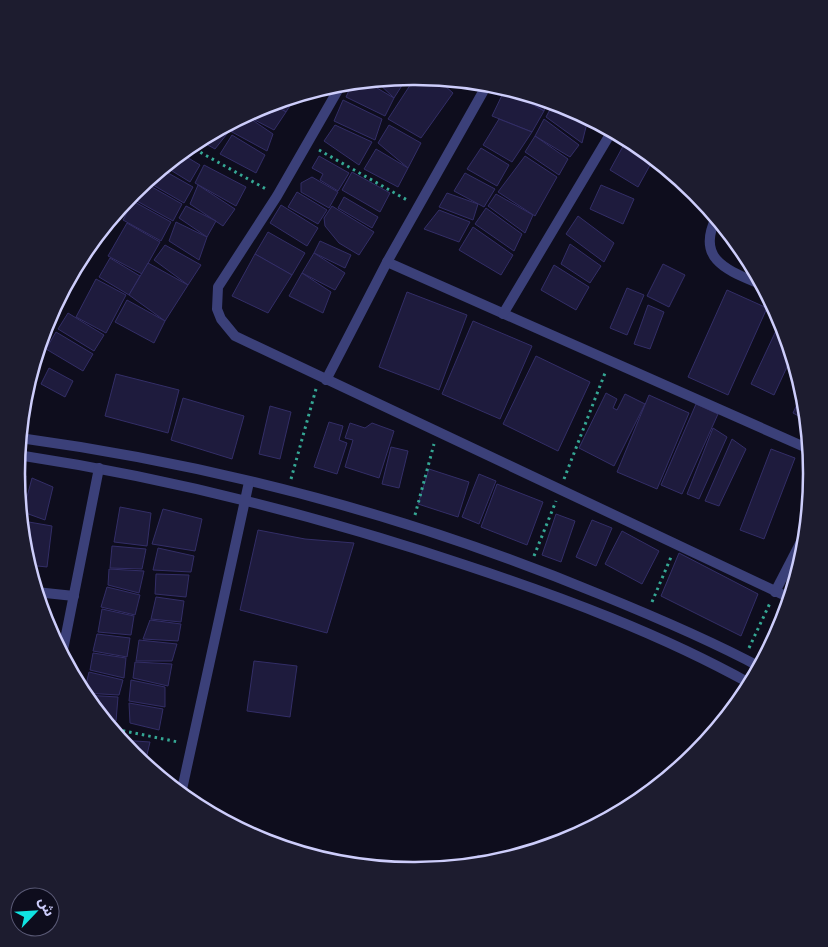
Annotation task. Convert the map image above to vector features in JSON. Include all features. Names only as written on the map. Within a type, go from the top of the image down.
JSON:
[{"type":"street","points":[[323,379],[483,91]]},
{"type":"street","points":[[337,92],[277,196],[218,287],[218,309],[221,319],[235,336],[783,595]]},
{"type":"street","points":[[503,314],[608,137]]},
{"type":"street","points":[[713,226],[709,238],[714,258],[730,272],[752,281]]},
{"type":"street","points":[[387,262],[802,446]]},
{"type":"street","points":[[27,439],[93,448],[249,482],[412,526],[530,566],[648,614],[753,664]]},
{"type":"street","points":[[26,457],[99,468],[245,500],[408,546],[526,585],[641,631],[743,681]]},
{"type":"street","points":[[64,644],[99,468]]},
{"type":"street","points":[[183,786],[249,482]]},
{"type":"street","points":[[775,592],[795,553]]},
{"type":"street","points":[[44,593],[74,596]]},
{"type":"path","points":[[307,143],[418,206]]},
{"type":"path","points":[[197,151],[277,196]]},
{"type":"path","points":[[530,566],[609,360]]},
{"type":"path","points":[[287,492],[323,379]]},
{"type":"path","points":[[412,526],[436,432]]},
{"type":"path","points":[[648,614],[676,545]]},
{"type":"path","points":[[744,659],[775,592]]},
{"type":"path","points":[[122,730],[191,744]]},
{"type":"building","points":[[402,85],[394,98],[381,86]]},
{"type":"building","points":[[410,85],[445,86],[453,93],[421,138],[388,119]]},
{"type":"building","points":[[375,87],[394,98],[385,116],[346,97],[349,90]]},
{"type":"building","points":[[502,95],[527,102],[544,111],[532,132],[492,116]]},
{"type":"building","points":[[343,100],[382,119],[375,140],[334,121]]},
{"type":"building","points":[[530,102],[545,107],[544,111]]},
{"type":"building","points":[[291,105],[286,112],[280,108]]},
{"type":"building","points":[[280,108],[286,112],[274,130],[254,119]]},
{"type":"building","points":[[550,109],[586,125],[582,143],[546,117]]},
{"type":"building","points":[[499,119],[532,132],[512,162],[483,145]]},
{"type":"building","points":[[544,119],[579,145],[570,157],[535,136]]},
{"type":"building","points":[[252,120],[273,134],[267,151],[232,132]]},
{"type":"building","points":[[335,125],[372,142],[359,165],[324,141]]},
{"type":"building","points":[[389,125],[421,143],[408,168],[378,143]]},
{"type":"building","points":[[228,133],[215,149],[207,145]]},
{"type":"building","points":[[232,135],[265,155],[256,173],[220,154]]},
{"type":"building","points":[[535,136],[568,159],[559,175],[525,152]]},
{"type":"building","points":[[623,146],[650,165],[638,187],[610,170]]},
{"type":"building","points":[[481,148],[509,165],[497,186],[467,169]]},
{"type":"building","points":[[376,149],[408,168],[398,187],[364,169]]},
{"type":"building","points":[[319,156],[349,173],[338,191],[320,180],[323,174],[312,168]]},
{"type":"building","points":[[525,156],[557,177],[535,216],[498,192]]},
{"type":"building","points":[[188,158],[200,165],[190,182],[171,170]]},
{"type":"building","points":[[204,165],[246,187],[236,206],[195,183]]},
{"type":"building","points":[[352,172],[390,193],[380,212],[342,190]]},
{"type":"building","points":[[168,173],[193,187],[184,203],[153,185]]},
{"type":"building","points":[[465,173],[495,189],[484,207],[454,191]]},
{"type":"building","points":[[312,177],[338,192],[329,208],[301,192],[301,183]]},
{"type":"building","points":[[198,185],[235,209],[223,226],[190,204]]},
{"type":"building","points":[[601,185],[634,199],[623,224],[590,209]]},
{"type":"building","points":[[152,187],[182,204],[173,221],[136,201]]},
{"type":"building","points":[[297,192],[327,210],[318,224],[288,207]]},
{"type":"building","points":[[447,193],[478,204],[473,220],[439,207]]},
{"type":"building","points":[[496,194],[533,215],[525,233],[488,206]]},
{"type":"building","points":[[344,197],[378,217],[372,228],[338,208]]},
{"type":"building","points":[[135,202],[171,222],[161,241],[123,220]]},
{"type":"building","points":[[281,205],[318,228],[307,246],[270,223]]},
{"type":"building","points":[[186,206],[216,221],[207,237],[179,218]]},
{"type":"building","points":[[332,206],[374,232],[359,255],[339,243],[325,226],[324,218]]},
{"type":"building","points":[[486,208],[522,234],[514,251],[475,224]]},
{"type":"building","points":[[439,210],[470,222],[459,242],[424,229]]},
{"type":"building","points":[[578,216],[614,243],[604,262],[566,234]]},
{"type":"building","points":[[176,222],[207,237],[199,260],[169,241]]},
{"type":"building","points":[[127,223],[160,242],[142,274],[108,256]]},
{"type":"building","points":[[473,227],[513,255],[501,275],[459,250]]},
{"type":"building","points":[[268,232],[305,253],[292,275],[255,254]]},
{"type":"building","points":[[320,241],[351,255],[345,268],[314,253]]},
{"type":"building","points":[[570,244],[601,266],[590,283],[561,264]]},
{"type":"building","points":[[165,245],[201,265],[188,285],[154,260]]},
{"type":"building","points":[[314,253],[345,273],[335,290],[302,273]]},
{"type":"building","points":[[255,254],[292,275],[268,313],[232,296]]},
{"type":"building","points":[[110,258],[140,276],[129,295],[99,277]]},
{"type":"building","points":[[148,263],[188,285],[165,321],[129,295]]},
{"type":"building","points":[[663,264],[685,275],[669,307],[647,296]]},
{"type":"building","points":[[554,265],[589,287],[576,310],[541,290]]},
{"type":"building","points":[[302,273],[331,292],[323,313],[289,296]]},
{"type":"building","points":[[96,279],[126,295],[106,333],[76,317]]},
{"type":"building","points":[[627,288],[644,295],[627,335],[610,328]]},
{"type":"building","points":[[727,290],[766,307],[728,395],[688,377]]},
{"type":"building","points":[[407,292],[467,315],[439,390],[379,367]]},
{"type":"building","points":[[127,300],[165,321],[154,343],[115,322]]},
{"type":"building","points":[[648,305],[664,312],[650,349],[634,344]]},
{"type":"building","points":[[68,313],[104,335],[94,351],[58,329]]},
{"type":"building","points":[[473,321],[532,346],[500,419],[442,394]]},
{"type":"building","points":[[56,332],[93,354],[83,371],[46,349]]},
{"type":"building","points":[[776,332],[788,366],[774,395],[751,384]]},
{"type":"building","points":[[536,356],[590,382],[558,451],[503,424]]},
{"type":"building","points":[[49,368],[73,381],[65,397],[41,384]]},
{"type":"building","points":[[116,374],[179,390],[168,433],[105,416]]},
{"type":"building","points":[[606,393],[617,399],[613,408],[617,410],[625,394],[645,404],[614,466],[579,448]]},
{"type":"building","points":[[649,395],[689,413],[657,489],[617,472]]},
{"type":"building","points":[[183,398],[244,416],[232,459],[171,440]]},
{"type":"building","points":[[696,404],[718,414],[682,494],[661,485]]},
{"type":"building","points":[[797,405],[799,416],[793,413]]},
{"type":"building","points":[[270,406],[291,412],[280,459],[259,454]]},
{"type":"building","points":[[329,422],[343,426],[339,440],[347,443],[337,474],[314,467]]},
{"type":"building","points":[[350,423],[365,428],[372,423],[394,431],[379,478],[345,467],[353,440],[345,438]]},
{"type":"building","points":[[713,428],[727,437],[699,499],[687,494]]},
{"type":"building","points":[[732,439],[746,449],[719,506],[705,501]]},
{"type":"building","points":[[391,447],[408,451],[399,488],[382,484]]},
{"type":"building","points":[[771,449],[795,458],[764,539],[740,530]]},
{"type":"building","points":[[429,469],[469,482],[458,517],[418,504]]},
{"type":"building","points":[[479,474],[496,481],[479,524],[462,517]]},
{"type":"building","points":[[32,478],[53,487],[45,520],[27,514],[26,500]]},
{"type":"building","points":[[497,484],[543,502],[527,545],[481,527]]},
{"type":"building","points":[[120,507],[151,513],[147,546],[114,542]]},
{"type":"building","points":[[163,509],[202,519],[195,551],[152,544]]},
{"type":"building","points":[[556,514],[575,521],[561,562],[542,555]]},
{"type":"building","points":[[592,520],[612,528],[596,566],[576,557]]},
{"type":"building","points":[[28,522],[52,526],[47,567],[36,566]]},
{"type":"building","points":[[258,530],[305,539],[354,543],[327,633],[240,610]]},
{"type":"building","points":[[622,531],[659,551],[642,584],[605,564]]},
{"type":"building","points":[[112,546],[146,549],[142,569],[110,568]]},
{"type":"building","points":[[158,548],[194,556],[191,572],[153,570]]},
{"type":"building","points":[[679,553],[758,594],[741,636],[661,596]]},
{"type":"building","points":[[109,569],[144,571],[139,593],[108,585]]},
{"type":"building","points":[[156,574],[189,575],[186,597],[155,594]]},
{"type":"building","points":[[107,587],[140,595],[135,615],[101,607]]},
{"type":"building","points":[[156,597],[184,601],[181,622],[151,619]]},
{"type":"building","points":[[102,609],[134,616],[131,635],[98,632]]},
{"type":"building","points":[[150,620],[181,624],[178,641],[143,639]]},
{"type":"building","points":[[97,634],[130,638],[127,657],[93,651]]},
{"type":"building","points":[[139,640],[177,644],[172,661],[136,661]]},
{"type":"building","points":[[93,653],[126,658],[124,678],[90,670]]},
{"type":"building","points":[[254,661],[297,666],[290,717],[247,711]]},
{"type":"building","points":[[135,662],[172,664],[168,686],[133,678]]},
{"type":"building","points":[[89,672],[123,680],[119,695],[93,694],[86,683]]},
{"type":"building","points":[[131,680],[165,687],[165,707],[129,701]]},
{"type":"building","points":[[95,696],[118,697],[116,721],[105,710]]},
{"type":"building","points":[[129,703],[163,709],[159,730],[130,723]]},
{"type":"building","points":[[132,741],[150,742],[147,756]]}]
